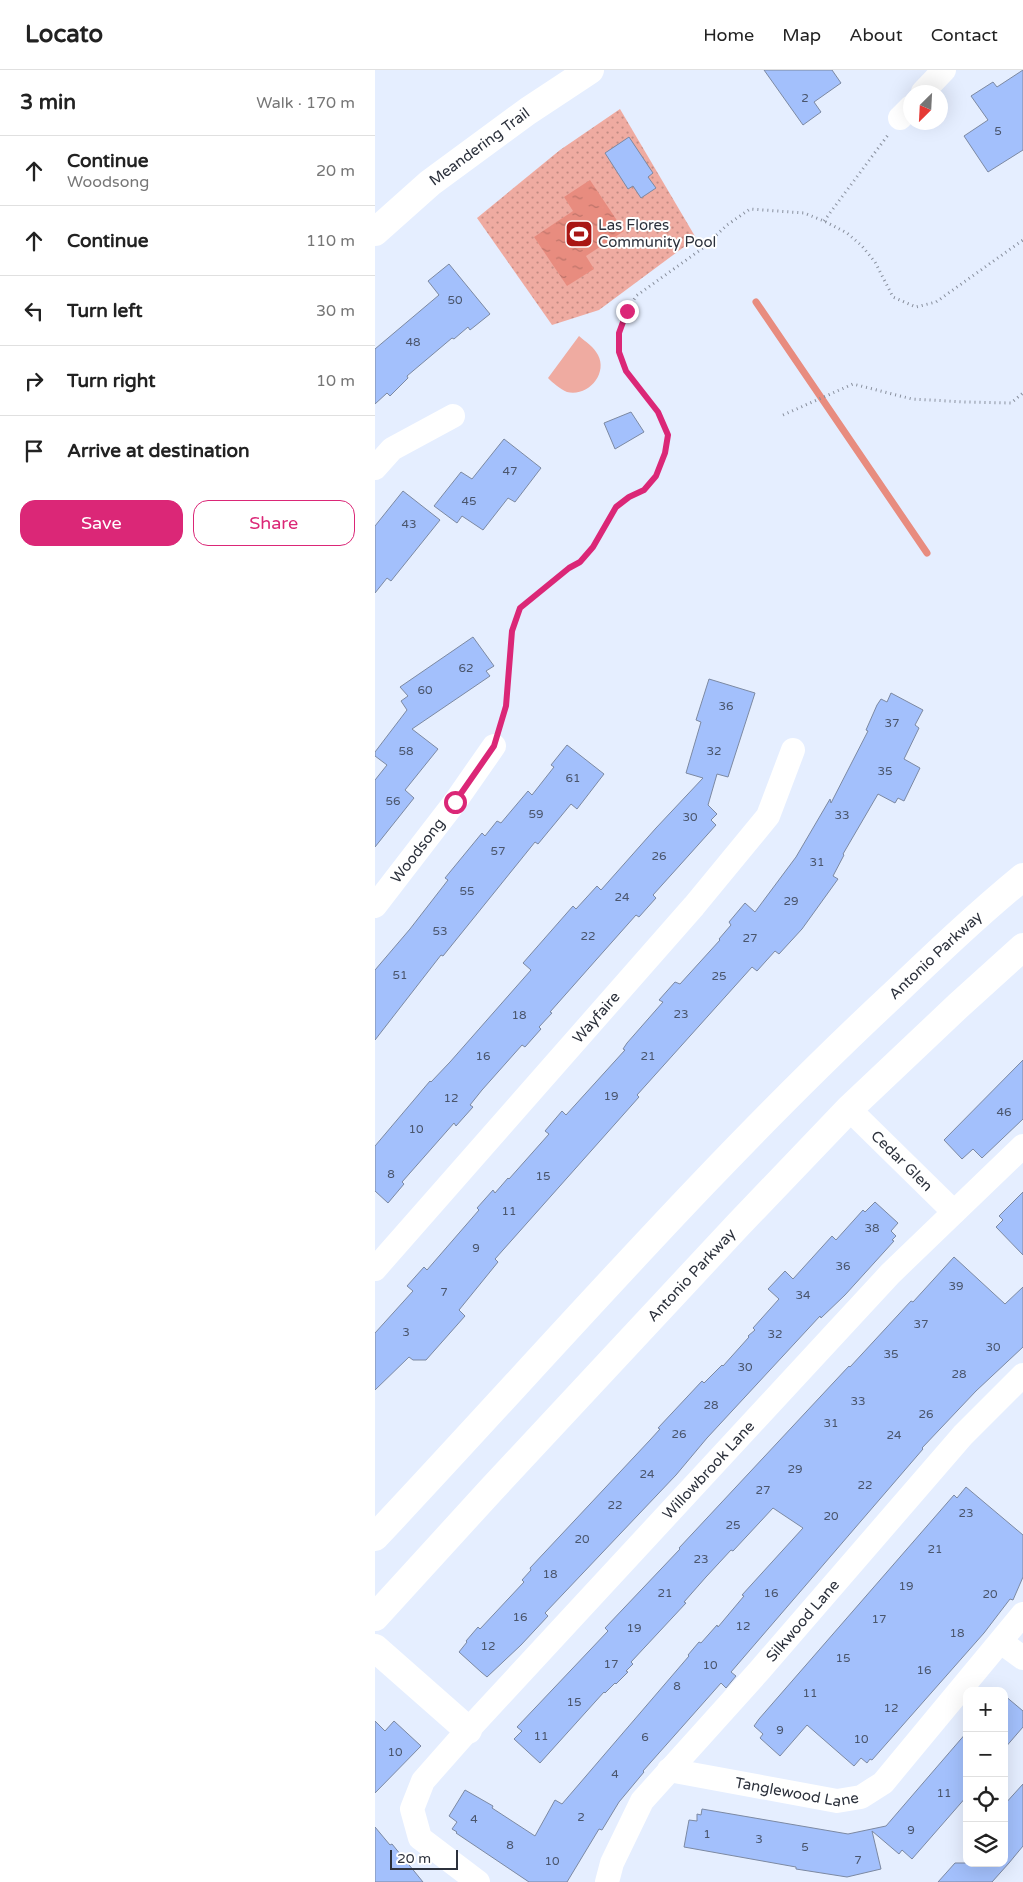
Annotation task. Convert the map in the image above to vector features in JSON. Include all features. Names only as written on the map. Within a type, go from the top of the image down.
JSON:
[{"type":"main road","name":"Meandering Trail","points":[[375,232],[429,183],[528,111],[590,70]]},
{"type":"main road","name":"Antonio Parkway","points":[[375,1537],[705,1180],[833,1050],[1023,877]]},
{"type":"main road","name":"Antonio Parkway","points":[[375,1617],[577,1397],[849,1108],[1023,947]]},
{"type":"main road","points":[[375,1648],[468,1730]]},
{"type":"street","points":[[930,85],[944,70]]},
{"type":"street","points":[[375,468],[392,449],[453,416]]},
{"type":"street","name":"Woodsong","points":[[375,906],[455,802],[494,746]]},
{"type":"street","name":"Wayfaire","points":[[375,1269],[694,906],[768,816],[793,750]]},
{"type":"street","name":"Cedar Glen","points":[[849,1108],[954,1212]]},
{"type":"street","name":"Willowbrook Lane","points":[[478,1882],[420,1838],[412,1809],[423,1781],[890,1274],[1023,1146]]},
{"type":"street","name":"Silkwood Lane","points":[[607,1882],[612,1863],[642,1801],[759,1671],[963,1435],[1023,1375]]},
{"type":"street","name":"Tanglewood Lane","points":[[669,1770],[837,1800],[861,1797],[883,1783],[1023,1614]]},
{"type":"street","points":[[1001,1642],[1023,1658]]},
{"type":"path","points":[[824,221],[903,115]]},
{"type":"path","points":[[494,746],[506,706],[512,631],[520,608],[569,568],[580,562],[593,547],[616,507],[629,497],[644,490],[656,476],[665,453],[668,435],[658,412],[626,371],[619,352],[619,333],[627,311],[636,296],[703,248],[727,225],[750,209],[804,213],[847,233],[862,246],[875,262],[893,297],[916,307],[936,302],[1023,240]]},
{"type":"path","points":[[783,415],[853,384],[912,399],[965,402],[1011,403],[1023,393]]},
{"type":"shaded area","points":[[620,109],[696,238],[599,310],[552,325],[477,218],[560,150]]},
{"type":"shaded area","points":[[579,336],[598,355],[600,370],[589,388],[575,393],[567,392],[548,378]]},
{"type":"water","name":"Las Flores Community Pool","points":[[590,180],[624,231],[586,256],[594,269],[567,286],[534,237],[573,211],[564,197]]},
{"type":"building","points":[[764,70],[832,70],[841,83],[814,102],[821,112],[803,125]]},
{"type":"building","points":[[1023,70],[1023,150],[988,172],[964,136],[988,120],[971,96],[993,82],[997,87]]},
{"type":"building","points":[[629,137],[653,173],[648,177],[656,188],[641,198],[633,186],[628,189],[605,153]]},
{"type":"building","points":[[449,264],[490,314],[470,330],[468,327],[454,339],[452,338],[407,376],[408,378],[390,396],[387,393],[375,404],[375,349],[439,295],[428,281]]},
{"type":"building","points":[[631,412],[644,432],[615,449],[604,423]]},
{"type":"building","points":[[504,439],[541,468],[515,502],[508,498],[483,530],[462,516],[457,523],[434,506],[461,472],[472,479]]},
{"type":"building","points":[[403,491],[440,520],[391,581],[387,578],[375,593],[375,526]]},
{"type":"building","points":[[473,637],[494,666],[486,671],[490,676],[412,729],[438,749],[405,790],[414,798],[375,847],[375,780],[387,765],[375,756],[375,752],[407,710],[401,701],[408,696],[400,687]]},
{"type":"building","points":[[709,679],[755,693],[728,777],[717,774],[708,805],[717,814],[711,820],[716,825],[653,895],[656,898],[639,917],[636,915],[550,1012],[552,1013],[539,1027],[541,1029],[525,1047],[522,1045],[482,1090],[470,1105],[473,1107],[456,1126],[454,1123],[402,1182],[404,1184],[388,1203],[375,1191],[375,1146],[430,1081],[450,1062],[531,970],[523,963],[573,906],[576,909],[597,886],[601,890],[703,778],[686,773],[701,722],[696,720]]},
{"type":"building","points":[[891,693],[923,710],[915,725],[919,728],[904,759],[920,768],[904,801],[898,798],[895,803],[878,794],[843,854],[833,876],[838,879],[802,929],[779,954],[775,951],[757,971],[752,967],[637,1095],[639,1097],[495,1259],[498,1262],[459,1310],[465,1316],[426,1360],[413,1360],[409,1357],[375,1390],[375,1333],[413,1291],[407,1286],[424,1267],[427,1270],[479,1210],[477,1208],[493,1190],[495,1193],[549,1134],[545,1131],[562,1111],[566,1115],[625,1050],[623,1049],[627,1043],[663,1002],[659,1000],[675,982],[680,984],[720,940],[731,925],[729,922],[745,903],[755,912],[796,857],[830,799],[831,803],[868,731],[866,730],[877,705],[881,699],[887,702]]},
{"type":"building","points":[[567,745],[604,774],[577,809],[571,804],[538,844],[535,842],[443,956],[441,955],[375,1040],[375,970],[410,929],[448,880],[445,878],[482,833],[485,836],[497,821],[501,823],[528,791],[532,795],[554,767],[551,765]]},
{"type":"building","points":[[1023,1060],[1023,1119],[982,1158],[973,1149],[962,1159],[944,1140]]},
{"type":"building","points":[[1023,1192],[1023,1255],[996,1227],[1003,1220],[999,1216]]},
{"type":"building","points":[[875,1202],[898,1223],[891,1231],[896,1236],[892,1240],[894,1241],[845,1295],[821,1318],[820,1316],[707,1438],[676,1475],[545,1613],[548,1616],[521,1645],[487,1677],[459,1652],[466,1641],[478,1627],[480,1629],[524,1582],[522,1580],[531,1570],[530,1568],[660,1429],[658,1428],[702,1381],[704,1383],[723,1366],[749,1337],[755,1330],[753,1328],[779,1299],[768,1289],[785,1271],[793,1279],[832,1236],[836,1240],[863,1210],[865,1212]]},
{"type":"building","points":[[954,1257],[1005,1304],[1023,1287],[1023,1347],[976,1391],[922,1448],[731,1672],[736,1676],[726,1688],[721,1683],[643,1771],[619,1802],[602,1830],[599,1829],[567,1882],[529,1882],[456,1833],[452,1829],[457,1822],[449,1816],[465,1790],[493,1806],[492,1808],[535,1836],[555,1800],[562,1804],[699,1642],[701,1643],[717,1625],[718,1627],[744,1596],[742,1595],[803,1528],[773,1508],[706,1577],[684,1602],[686,1603],[631,1662],[633,1664],[626,1671],[628,1672],[616,1684],[604,1692],[540,1763],[514,1739],[522,1731],[517,1727],[608,1631],[605,1628],[849,1366],[911,1301],[913,1302]]},
{"type":"building","points":[[966,1487],[1023,1535],[1023,1577],[1013,1600],[1010,1599],[984,1633],[872,1760],[870,1759],[867,1763],[861,1758],[854,1766],[807,1725],[780,1756],[760,1738],[763,1734],[754,1726],[954,1495],[957,1498]]},
{"type":"building","points":[[1008,1698],[1023,1711],[1023,1727],[1008,1744]]},
{"type":"building","points":[[375,1721],[385,1731],[394,1721],[421,1746],[375,1793]]},
{"type":"building","points":[[963,1737],[963,1801],[912,1859],[902,1850],[899,1854],[872,1831],[881,1869],[847,1877],[684,1847],[689,1820],[697,1821],[697,1814],[701,1815],[702,1809],[848,1834],[886,1826]]},
{"type":"building","points":[[1023,1784],[1023,1846],[1008,1864],[1008,1822],[1008,1801]]},
{"type":"building","points":[[375,1827],[390,1845],[392,1844],[423,1882],[375,1882]]},
{"type":"building","points":[[955,1863],[963,1863],[963,1867],[1005,1867],[992,1882],[938,1882]]},
{"type":"waterway","points":[[756,302],[927,553]]},
{"type":"place","name":"Las Flores Community Pool","points":[[579,234]]},
{"type":"route","points":[[455,802],[494,746],[506,706],[512,631],[520,608],[569,568],[580,562],[593,547],[616,507],[629,497],[644,490],[656,476],[665,453],[668,435],[658,412],[626,371],[619,352],[619,333],[627,311]]}]
